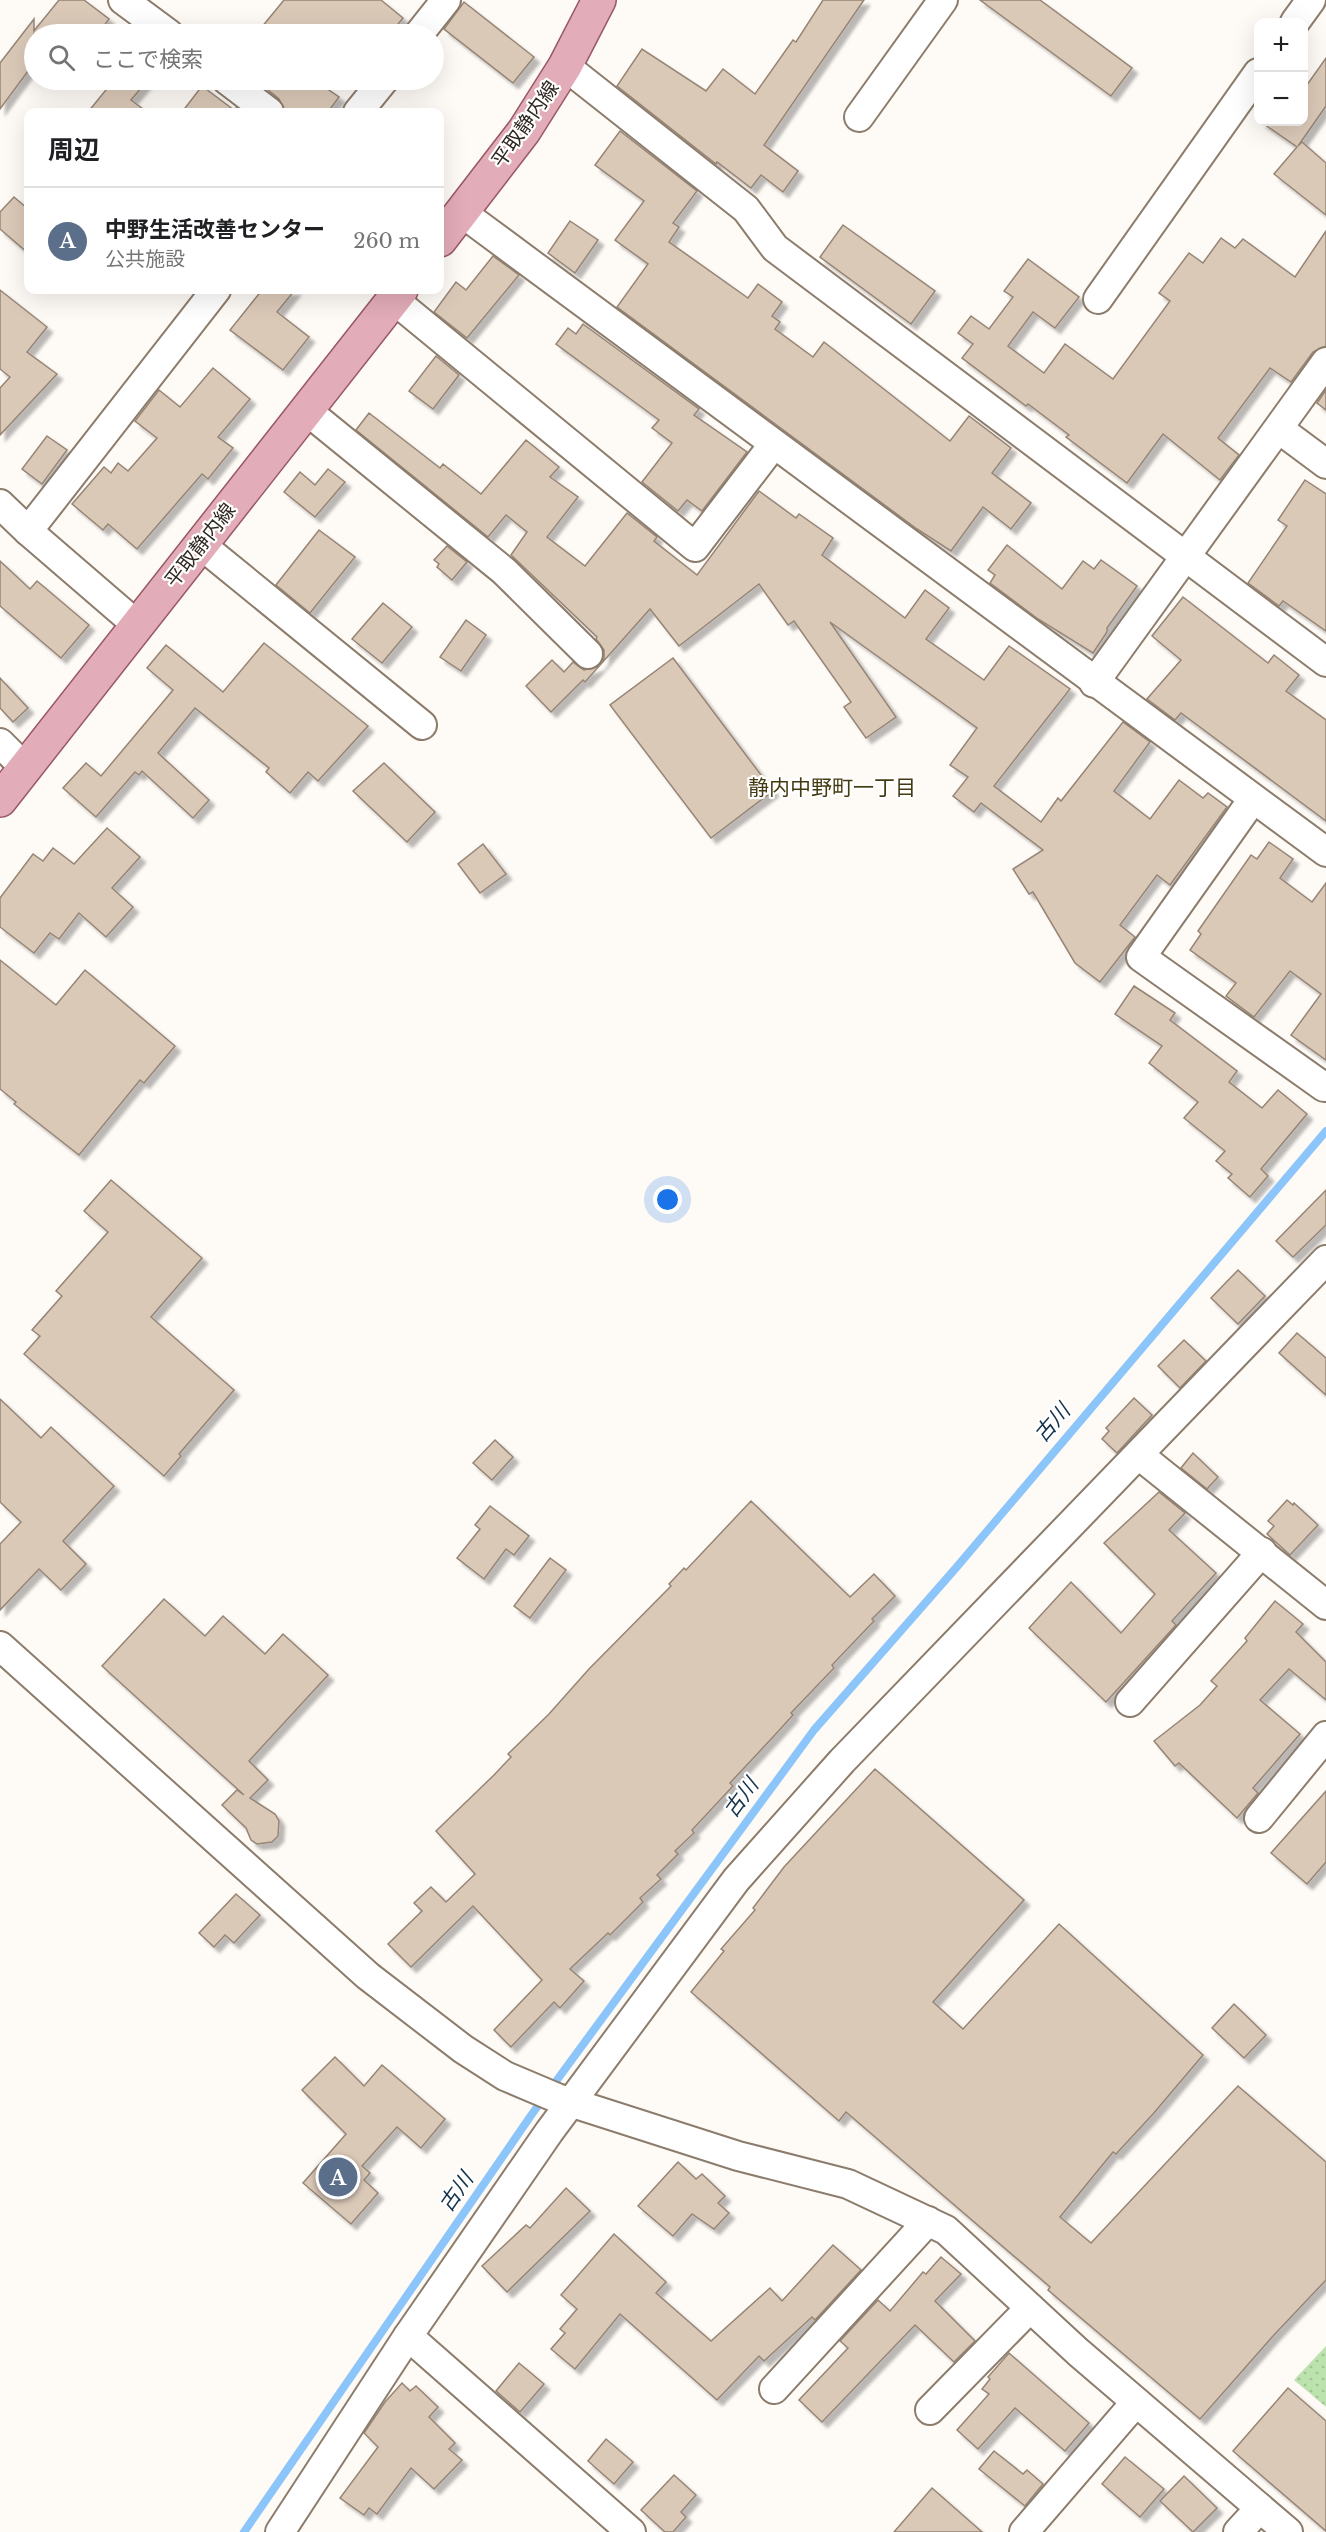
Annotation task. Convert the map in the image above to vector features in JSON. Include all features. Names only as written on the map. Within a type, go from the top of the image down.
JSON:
[{"type":"main road","name":"平取静内線","points":[[444,233],[524,131],[565,66],[599,0]]},
{"type":"main road","name":"平取静内線","points":[[0,800],[397,294]]},
{"type":"street","points":[[123,0],[155,24]]},
{"type":"street","points":[[427,24],[446,0]]},
{"type":"street","points":[[859,117],[944,0]]},
{"type":"street","points":[[1298,18],[1311,0]]},
{"type":"street","points":[[565,66],[746,209],[775,248],[1326,662]]},
{"type":"street","points":[[1098,299],[1254,79]]},
{"type":"street","points":[[240,90],[264,108]]},
{"type":"street","points":[[361,108],[376,90]]},
{"type":"street","points":[[461,212],[1094,683],[1326,852]]},
{"type":"street","points":[[28,531],[213,294]]},
{"type":"street","points":[[397,294],[695,547],[773,445]]},
{"type":"street","points":[[1094,683],[1326,362]]},
{"type":"street","points":[[306,410],[504,571],[588,654]]},
{"type":"street","points":[[1279,429],[1326,464]]},
{"type":"street","points":[[0,504],[137,625]]},
{"type":"street","points":[[200,544],[422,725]]},
{"type":"street","points":[[0,743],[25,768]]},
{"type":"street","points":[[1253,799],[1141,957],[1324,1087],[1326,1085]]},
{"type":"street","points":[[280,2532],[408,2336],[549,2132],[573,2103],[736,1880],[842,1761],[1324,1266]]},
{"type":"street","points":[[1139,1455],[1326,1605]]},
{"type":"street","points":[[1130,1702],[1262,1552]]},
{"type":"street","points":[[0,1646],[368,1976],[463,2049],[505,2076],[534,2089],[738,2156],[848,2184],[946,2230],[1136,2402],[1288,2532]]},
{"type":"street","points":[[1259,1818],[1326,1736]]},
{"type":"street","points":[[774,2389],[928,2221]]},
{"type":"street","points":[[930,2410],[1030,2308]]},
{"type":"street","points":[[408,2336],[631,2532]]},
{"type":"street","points":[[1024,2532],[1136,2402]]},
{"type":"street","points":[[1238,2532],[1260,2508]]},
{"type":"green space","points":[[1326,2346],[1326,2407],[1294,2380]]},
{"type":"building","points":[[59,0],[84,0],[109,19],[105,24],[40,24]]},
{"type":"building","points":[[284,0],[381,0],[403,18],[398,24],[264,24]]},
{"type":"building","points":[[823,0],[864,0],[764,145],[798,171],[783,192],[761,175],[751,188],[717,162],[716,164],[617,86],[642,49],[706,91],[723,69],[755,94],[793,40],[796,42]]},
{"type":"building","points":[[980,0],[1040,0],[1132,68],[1111,96]]},
{"type":"building","points":[[464,2],[534,57],[513,83],[444,29]]},
{"type":"building","points":[[24,32],[24,77],[0,109],[0,63]]},
{"type":"building","points":[[1326,58],[1326,106],[1298,146],[1302,142],[1326,163],[1326,215],[1274,174],[1297,147],[1267,126],[1308,126],[1308,83]]},
{"type":"building","points":[[106,90],[140,90],[131,100],[142,108],[91,108]]},
{"type":"building","points":[[199,90],[207,90],[231,108],[185,108]]},
{"type":"building","points":[[268,90],[329,90],[339,97],[331,108],[283,108],[279,99]]},
{"type":"building","points":[[620,131],[697,191],[673,223],[679,227],[669,242],[748,298],[758,284],[782,302],[772,316],[780,322],[775,329],[813,357],[824,342],[950,441],[969,416],[1011,448],[992,473],[1031,503],[1011,529],[983,507],[951,551],[917,529],[617,307],[648,264],[615,240],[644,201],[595,165]]},
{"type":"building","points":[[14,197],[24,206],[24,250],[0,229],[0,212]]},
{"type":"building","points":[[570,221],[598,240],[575,273],[548,253]]},
{"type":"building","points":[[843,225],[935,291],[911,324],[820,257]]},
{"type":"building","points":[[1326,231],[1326,346],[1313,352],[1291,382],[1270,368],[1218,438],[1239,455],[1220,480],[1163,434],[1127,483],[1066,437],[1069,435],[962,358],[973,344],[958,333],[971,316],[989,329],[1013,297],[1004,291],[1028,259],[1079,297],[1055,328],[1033,312],[1008,346],[1044,373],[1065,344],[1113,379],[1170,301],[1159,293],[1189,253],[1203,263],[1221,238],[1235,248],[1243,239],[1295,277]]},
{"type":"building","points":[[493,256],[519,275],[467,338],[434,312],[456,282],[466,290]]},
{"type":"building","points":[[0,290],[47,327],[27,352],[57,374],[0,435],[0,388],[10,377],[0,369]]},
{"type":"building","points":[[259,294],[292,294],[277,312],[309,337],[283,370],[230,330]]},
{"type":"building","points":[[583,324],[699,409],[694,415],[747,452],[702,511],[687,500],[678,511],[642,482],[672,443],[652,428],[659,420],[556,344],[568,328],[576,334]]},
{"type":"building","points":[[436,356],[459,375],[433,409],[409,391]]},
{"type":"building","points":[[213,368],[250,399],[218,437],[233,448],[208,479],[202,474],[137,549],[108,524],[103,530],[72,504],[104,467],[111,473],[118,463],[128,471],[157,438],[135,421],[159,390],[180,407]]},
{"type":"building","points":[[1326,390],[1326,410],[1317,403]]},
{"type":"building","points":[[369,413],[440,468],[443,464],[481,494],[526,440],[559,467],[550,477],[578,497],[547,537],[585,566],[627,513],[657,537],[654,541],[697,575],[759,491],[796,518],[799,514],[833,538],[822,555],[905,618],[925,590],[949,608],[926,639],[984,680],[1009,646],[1070,689],[994,786],[1041,822],[1058,798],[1061,801],[1123,722],[1150,742],[1114,791],[1150,819],[1179,780],[1203,798],[1208,793],[1227,807],[1170,885],[1157,875],[1120,925],[1135,937],[1100,982],[1075,963],[1033,892],[1029,894],[1013,869],[1043,850],[981,803],[974,812],[953,796],[968,777],[950,765],[977,728],[830,622],[896,717],[866,738],[844,707],[851,702],[794,621],[788,625],[759,584],[679,646],[650,609],[585,682],[583,680],[551,712],[526,686],[552,660],[564,672],[573,662],[584,670],[599,666],[604,659],[604,650],[596,639],[597,637],[511,555],[527,532],[506,515],[488,537],[356,430]]},
{"type":"building","points":[[47,436],[67,450],[42,484],[22,469]]},
{"type":"building","points":[[328,469],[345,482],[315,517],[284,492],[300,472],[315,485]]},
{"type":"building","points":[[1305,480],[1326,494],[1326,631],[1283,601],[1279,606],[1248,583],[1287,526],[1278,520]]},
{"type":"building","points":[[319,530],[355,557],[310,613],[276,585]]},
{"type":"building","points":[[1007,545],[1062,589],[1083,561],[1094,569],[1101,560],[1137,586],[1107,628],[1107,632],[1093,653],[1038,619],[990,583],[995,575],[988,570]]},
{"type":"building","points":[[447,546],[467,562],[452,580],[437,567],[439,564],[434,560]]},
{"type":"building","points":[[0,561],[30,589],[37,581],[89,625],[61,658],[0,606]]},
{"type":"building","points":[[1183,597],[1268,663],[1274,655],[1299,675],[1286,691],[1326,720],[1326,821],[1181,713],[1175,720],[1147,699],[1181,660],[1152,636]]},
{"type":"building","points":[[383,603],[412,627],[382,663],[352,639]]},
{"type":"building","points":[[466,620],[486,635],[461,671],[440,657]]},
{"type":"building","points":[[264,643],[368,726],[318,781],[308,772],[290,793],[266,772],[269,768],[195,708],[158,753],[209,800],[193,818],[142,771],[139,775],[135,772],[96,817],[63,788],[86,763],[101,776],[173,690],[147,668],[166,645],[223,692]]},
{"type":"building","points":[[673,658],[773,791],[711,838],[610,705]]},
{"type":"building","points":[[0,678],[28,708],[13,722],[0,708]]},
{"type":"building","points":[[384,763],[435,812],[407,842],[353,791]]},
{"type":"building","points":[[107,828],[140,857],[112,888],[133,907],[106,937],[79,913],[59,939],[50,933],[34,953],[0,927],[0,898],[33,854],[43,861],[53,848],[74,864]]},
{"type":"building","points":[[1269,842],[1293,859],[1280,878],[1312,902],[1326,883],[1326,1060],[1291,1035],[1321,994],[1290,971],[1254,1017],[1226,996],[1236,983],[1190,950],[1201,934],[1198,931],[1251,855],[1257,859]]},
{"type":"building","points":[[483,844],[506,874],[480,893],[458,864]]},
{"type":"building","points":[[0,960],[56,1005],[85,970],[175,1046],[144,1083],[140,1080],[79,1155],[14,1104],[16,1102],[0,1089]]},
{"type":"building","points":[[1134,986],[1175,1013],[1170,1020],[1237,1071],[1229,1082],[1262,1108],[1278,1090],[1307,1114],[1261,1169],[1268,1176],[1250,1197],[1228,1178],[1232,1174],[1216,1161],[1225,1151],[1184,1118],[1198,1102],[1149,1063],[1162,1046],[1115,1014]]},
{"type":"building","points":[[111,1180],[202,1258],[151,1317],[234,1390],[179,1454],[181,1456],[164,1476],[24,1354],[40,1336],[32,1330],[62,1296],[56,1291],[108,1232],[84,1211]]},
{"type":"building","points":[[1326,1190],[1326,1225],[1293,1257],[1276,1241]]},
{"type":"building","points":[[1238,1270],[1265,1296],[1238,1324],[1211,1298]]},
{"type":"building","points":[[1297,1333],[1326,1358],[1326,1395],[1279,1353]]},
{"type":"building","points":[[1184,1340],[1206,1361],[1180,1388],[1158,1366]]},
{"type":"building","points":[[1134,1398],[1152,1415],[1117,1453],[1102,1439],[1109,1431],[1106,1428]]},
{"type":"building","points":[[0,1399],[41,1438],[51,1427],[114,1486],[63,1541],[86,1564],[61,1590],[39,1569],[0,1610],[0,1544],[21,1522],[0,1502]]},
{"type":"building","points":[[495,1440],[513,1457],[492,1480],[473,1463]]},
{"type":"building","points":[[1193,1453],[1218,1477],[1207,1489],[1181,1468]]},
{"type":"building","points":[[1159,1492],[1185,1513],[1169,1530],[1216,1573],[1172,1621],[1176,1625],[1106,1702],[1029,1628],[1071,1582],[1121,1633],[1155,1594],[1104,1543]]},
{"type":"building","points":[[1287,1500],[1293,1505],[1294,1503],[1318,1525],[1290,1555],[1267,1534],[1274,1526],[1268,1521]]},
{"type":"building","points":[[751,1501],[850,1597],[874,1574],[895,1596],[832,1665],[834,1668],[791,1713],[793,1715],[730,1783],[733,1786],[692,1830],[694,1833],[675,1851],[678,1854],[657,1875],[661,1879],[640,1898],[643,1902],[610,1935],[608,1933],[570,1969],[584,1981],[560,2008],[554,2002],[511,2047],[494,2030],[542,1980],[473,1906],[411,1967],[388,1944],[422,1911],[414,1903],[431,1887],[446,1902],[475,1874],[436,1831],[494,1775],[511,1757],[508,1754],[671,1586],[669,1584],[684,1568],[686,1570]]},
{"type":"building","points":[[490,1506],[529,1536],[514,1555],[506,1549],[484,1579],[457,1558],[480,1529],[475,1525]]},
{"type":"building","points":[[550,1558],[566,1570],[530,1618],[514,1606]]},
{"type":"building","points":[[164,1599],[205,1636],[223,1616],[265,1654],[283,1634],[328,1675],[249,1761],[268,1780],[250,1798],[275,1814],[279,1821],[278,1836],[272,1842],[257,1844],[251,1840],[246,1828],[222,1805],[237,1790],[244,1795],[102,1666]]},
{"type":"building","points":[[1275,1601],[1303,1624],[1296,1632],[1326,1662],[1326,1700],[1289,1669],[1260,1700],[1300,1734],[1253,1788],[1258,1793],[1237,1818],[1179,1763],[1175,1766],[1154,1741],[1200,1705],[1217,1686],[1211,1681],[1247,1641],[1245,1638]]},
{"type":"building","points":[[875,1769],[1024,1900],[933,2002],[963,2029],[1059,1924],[1203,2055],[1116,2154],[1113,2152],[1060,2217],[1091,2243],[1238,2086],[1326,2162],[1326,2280],[1200,2419],[1048,2290],[1050,2287],[846,2112],[839,2121],[691,1992],[724,1951],[721,1949],[755,1910],[753,1908],[784,1867]]},
{"type":"building","points":[[1326,1791],[1326,1862],[1307,1884],[1271,1853]]},
{"type":"building","points":[[236,1894],[260,1915],[234,1943],[225,1935],[214,1947],[199,1933]]},
{"type":"building","points":[[1234,2004],[1266,2035],[1244,2058],[1212,2028]]},
{"type":"building","points":[[335,2057],[364,2086],[382,2065],[445,2119],[421,2148],[397,2127],[362,2166],[370,2173],[364,2180],[378,2193],[351,2224],[303,2183],[346,2134],[302,2090]]},
{"type":"building","points":[[678,2162],[696,2179],[702,2174],[725,2196],[718,2203],[729,2213],[714,2229],[692,2214],[673,2236],[638,2206]]},
{"type":"building","points":[[566,2188],[590,2211],[507,2292],[482,2266],[526,2225],[530,2228]]},
{"type":"building","points":[[614,2234],[666,2282],[656,2293],[711,2341],[770,2288],[782,2301],[833,2245],[861,2270],[815,2320],[812,2317],[764,2361],[759,2356],[717,2400],[620,2314],[575,2369],[551,2349],[565,2333],[560,2329],[577,2309],[561,2295]]},
{"type":"building","points":[[941,2257],[961,2274],[935,2301],[975,2341],[954,2362],[915,2325],[822,2422],[799,2400],[848,2348],[840,2341],[878,2300],[890,2311],[923,2272],[926,2274]]},
{"type":"building","points":[[1009,2353],[1089,2423],[1065,2451],[1015,2408],[978,2449],[957,2430],[989,2394],[982,2389],[990,2379],[988,2377]]},
{"type":"building","points":[[519,2363],[544,2384],[520,2412],[496,2391]]},
{"type":"building","points":[[402,2383],[410,2391],[416,2386],[438,2407],[429,2417],[455,2443],[449,2449],[462,2460],[434,2489],[411,2468],[377,2514],[369,2508],[364,2515],[340,2498],[378,2447],[364,2433],[385,2402]]},
{"type":"building","points":[[1288,2388],[1326,2421],[1326,2531],[1233,2451]]},
{"type":"building","points":[[606,2439],[633,2462],[614,2484],[588,2461]]},
{"type":"building","points":[[994,2451],[1023,2474],[1027,2470],[1043,2484],[1025,2506],[979,2469]]},
{"type":"building","points":[[1125,2457],[1164,2489],[1140,2517],[1102,2484]]},
{"type":"building","points":[[674,2475],[696,2495],[681,2512],[686,2517],[673,2532],[665,2532],[641,2510]]},
{"type":"building","points":[[1184,2476],[1217,2508],[1193,2532],[1160,2501]]},
{"type":"building","points":[[932,2488],[982,2532],[894,2532]]},
{"type":"waterway","name":"古川","points":[[244,2532],[532,2114],[814,1730],[955,1569],[1326,1131]]},
{"type":"place","name":"中野生活改善センター","points":[[338,2177]]},
{"type":"district","name":"静内中野町一丁目","points":[[832,788]]}]
